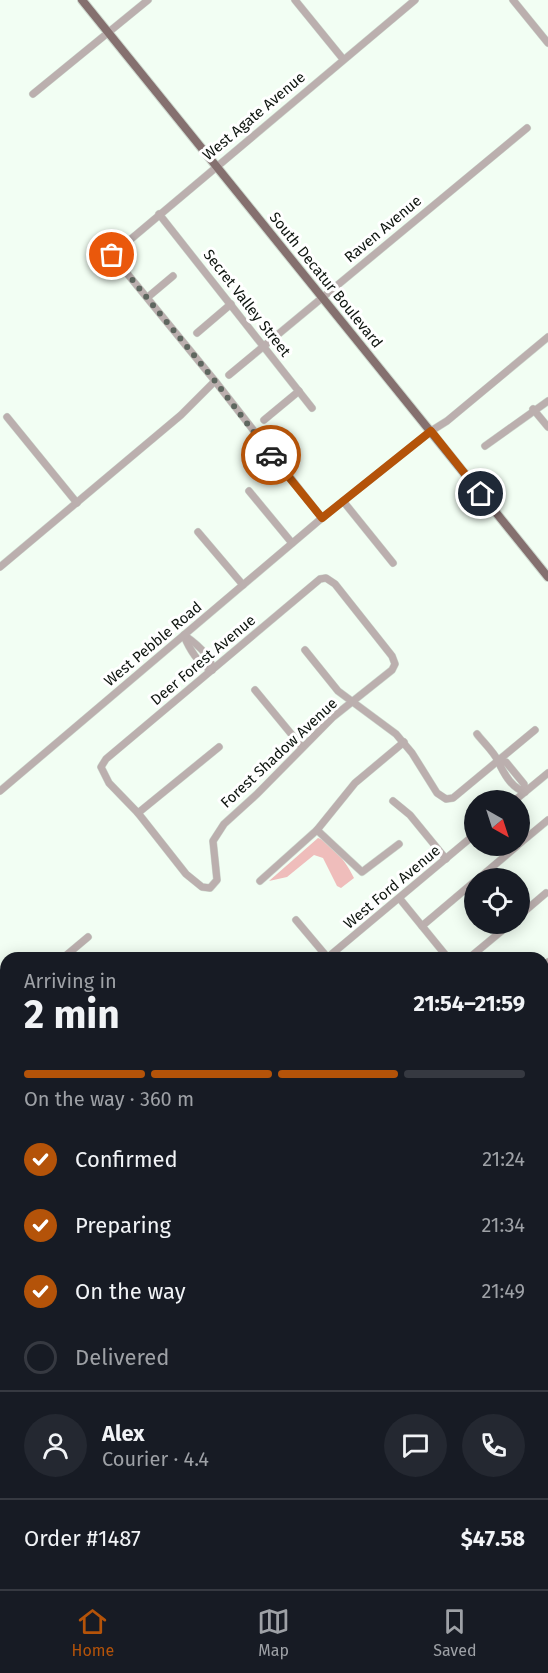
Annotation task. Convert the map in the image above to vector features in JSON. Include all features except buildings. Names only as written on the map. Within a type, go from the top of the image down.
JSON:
[{"type":"main road","name":"South Decatur Boulevard","points":[[82,0],[548,577]]},
{"type":"street","points":[[33,94],[148,0]]},
{"type":"street","points":[[296,0],[343,59]]},
{"type":"street","name":"West Agate Avenue","points":[[148,297],[112,255],[216,165],[415,0]]},
{"type":"street","points":[[513,0],[548,43]]},
{"type":"street","name":"Raven Avenue","points":[[229,375],[527,128]]},
{"type":"street","name":"Secret Valley Street","points":[[159,214],[312,408]]},
{"type":"street","points":[[172,276],[148,297],[322,518]]},
{"type":"street","points":[[197,333],[231,304]]},
{"type":"street","name":"West Pebble Road","points":[[0,791],[322,518],[431,431],[447,421],[548,337]]},
{"type":"street","points":[[0,567],[182,415],[215,381]]},
{"type":"street","points":[[264,420],[299,392]]},
{"type":"street","points":[[485,446],[548,400]]},
{"type":"street","points":[[533,409],[548,427]]},
{"type":"street","points":[[7,417],[77,503]]},
{"type":"street","points":[[249,491],[292,543]]},
{"type":"street","points":[[343,501],[393,562]]},
{"type":"street","points":[[198,532],[243,585]]},
{"type":"street","name":"Forest Shadow Avenue","points":[[138,813],[186,874],[202,887],[210,888],[217,880],[213,841],[224,824],[257,794],[302,747],[392,670],[395,664],[392,656],[335,584],[326,578]]},
{"type":"street","name":"Deer Forest Avenue","points":[[138,813],[109,783],[101,767],[106,759],[320,579],[326,578]]},
{"type":"street","points":[[184,635],[207,657],[212,664],[212,670]]},
{"type":"street","points":[[305,650],[326,678],[352,703],[379,720],[404,742],[437,793],[446,800],[453,798],[535,730]]},
{"type":"street","points":[[255,690],[302,747]]},
{"type":"street","points":[[477,734],[498,761],[506,762],[524,784],[525,790]]},
{"type":"street","points":[[260,881],[317,830],[356,783],[404,742]]},
{"type":"street","points":[[138,813],[219,747]]},
{"type":"street","points":[[527,790],[548,773]]},
{"type":"street","points":[[393,801],[410,815],[446,859]]},
{"type":"street","points":[[530,835],[548,820]]},
{"type":"street","points":[[317,830],[362,872],[399,844]]},
{"type":"street","name":"West Ford Avenue","points":[[335,952],[464,844]]},
{"type":"street","points":[[491,868],[505,856]]},
{"type":"street","points":[[422,926],[464,890]]},
{"type":"street","points":[[530,907],[546,893]]},
{"type":"street","points":[[400,899],[443,952]]},
{"type":"street","points":[[296,920],[323,952]]},
{"type":"street","points":[[476,952],[498,934]]},
{"type":"street","points":[[70,952],[88,937]]},
{"type":"shaded area","points":[[318,838],[334,849],[354,878],[341,888],[337,886],[323,858],[314,855],[287,877],[269,881]]},
{"type":"way so far","points":[[112,255],[215,381],[271,455]]},
{"type":"route","points":[[271,455],[322,518],[431,431],[481,494]]}]
